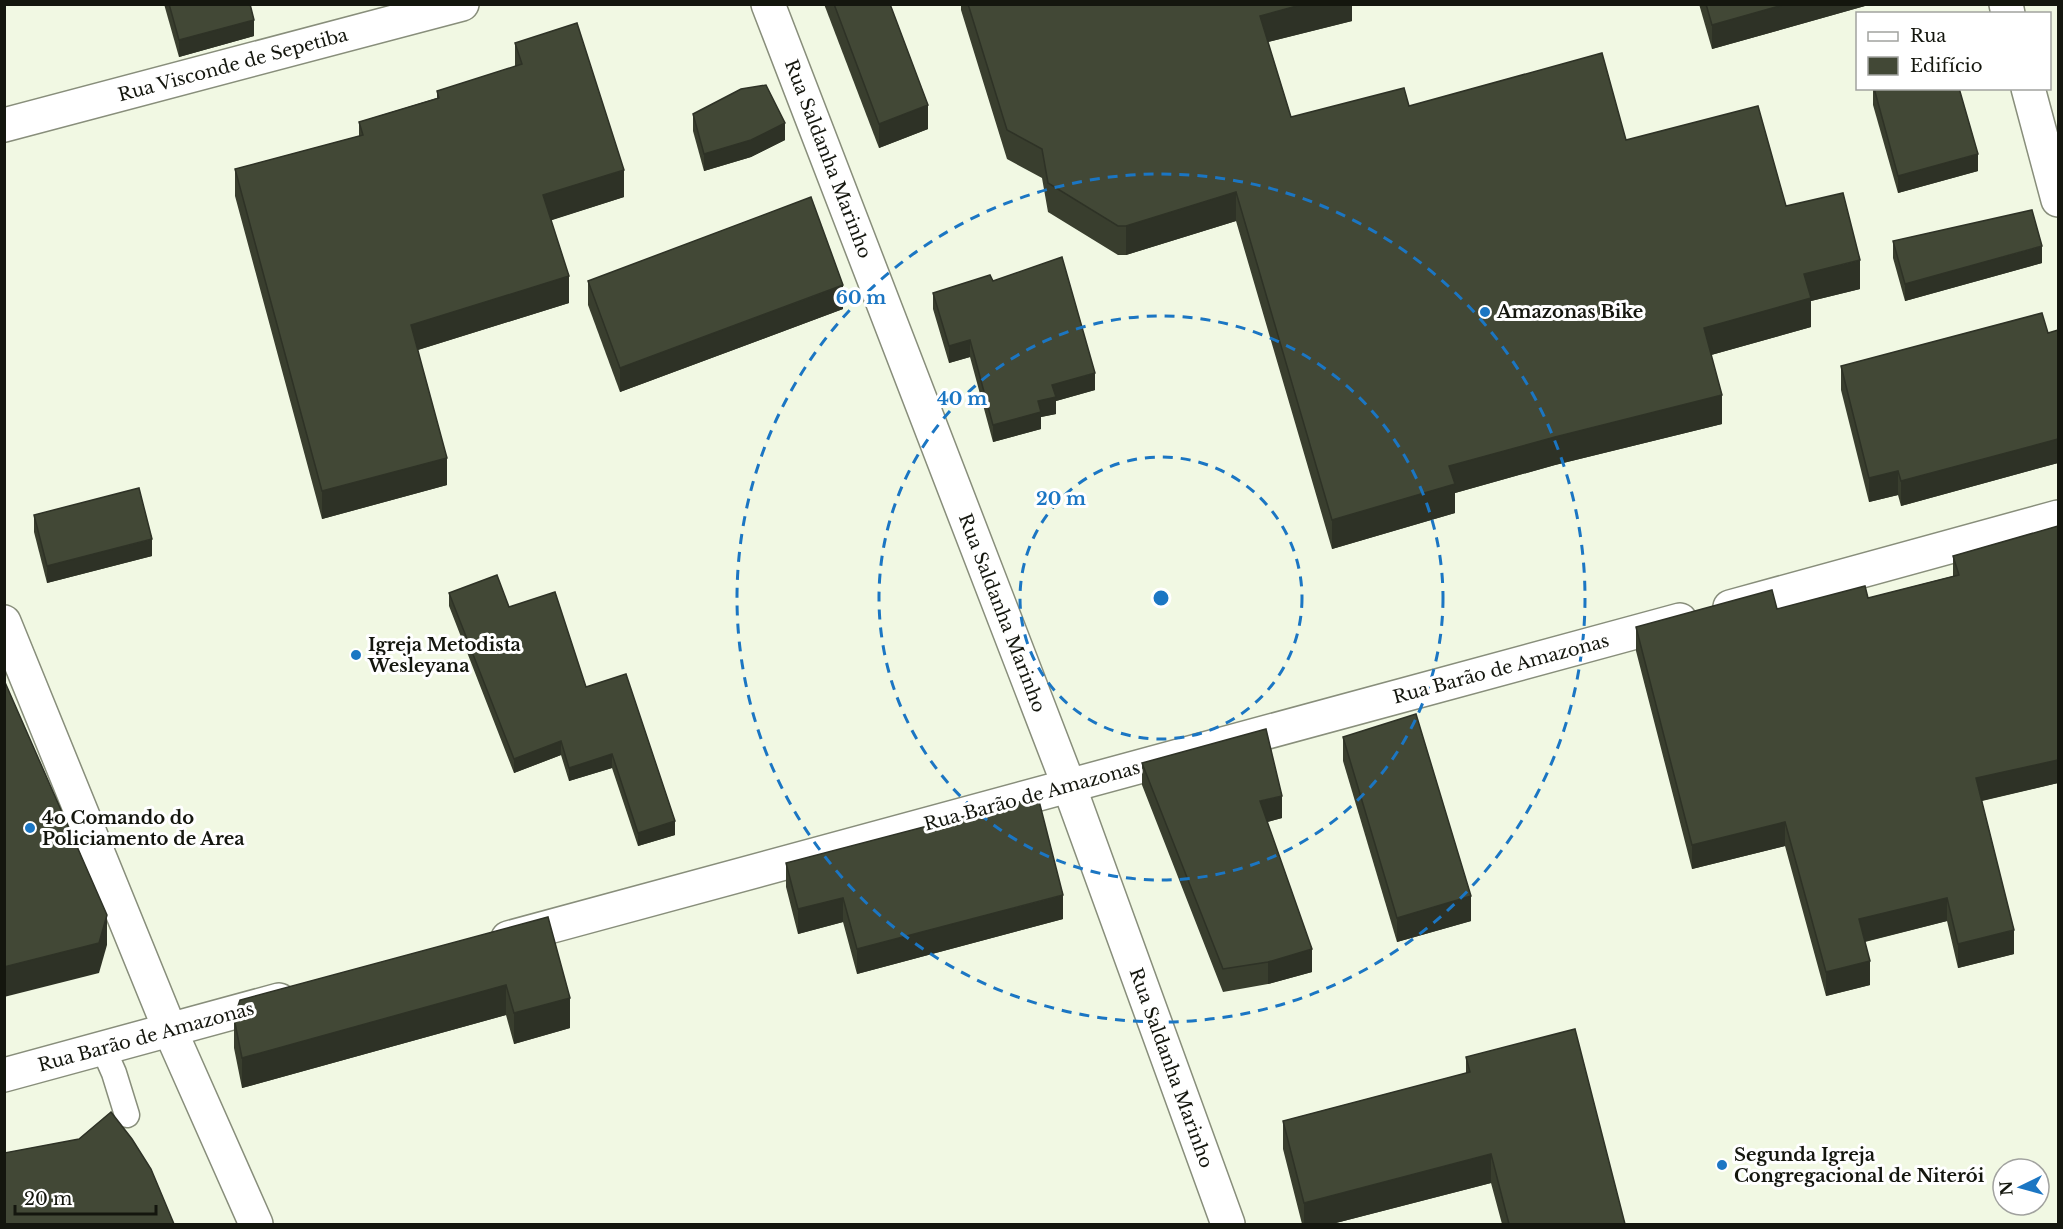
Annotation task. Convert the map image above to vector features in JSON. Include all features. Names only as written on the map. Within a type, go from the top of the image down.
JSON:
[{"type":"main road","name":"Rua Visconde de Sepetiba","points":[[4,124],[462,4]]},
{"type":"main road","name":"Rua Saldanha Marinho","points":[[768,4],[1069,786],[1228,1224]]},
{"type":"main road","points":[[2029,90],[2058,200]]},
{"type":"main road","name":"Rua Barão de Amazonas","points":[[481,946],[2058,517]]},
{"type":"main road","points":[[4,622],[170,1030],[255,1224]]},
{"type":"main road","name":"Rua Barão de Amazonas","points":[[4,1075],[309,993]]},
{"type":"lane","points":[[103,1048],[128,1115]]},
{"type":"building","points":[[169,4],[250,4],[254,20],[179,40]]},
{"type":"building","points":[[834,4],[890,4],[928,105],[879,124]]},
{"type":"building","points":[[968,4],[1304,4],[1260,16],[1291,117],[1404,88],[1409,106],[1602,53],[1626,140],[1758,106],[1786,206],[1843,193],[1860,260],[1804,274],[1811,298],[1704,328],[1722,395],[1449,466],[1455,484],[1332,520],[1236,192],[1126,226],[1118,226],[1048,183],[1042,149],[1007,130]]},
{"type":"building","points":[[1706,4],[1786,4],[1712,25]]},
{"type":"building","points":[[577,23],[624,170],[543,195],[569,276],[411,325],[447,458],[322,491],[235,169],[363,135],[359,122],[439,98],[437,91],[522,64],[515,43]]},
{"type":"building","points":[[766,85],[785,123],[751,140],[704,154],[693,114],[741,89]]},
{"type":"building","points":[[1875,90],[1960,90],[1978,154],[1898,176]]},
{"type":"building","points":[[811,197],[843,285],[620,368],[588,281]]},
{"type":"building","points":[[2032,210],[2042,246],[1905,284],[1893,241]]},
{"type":"building","points":[[1062,257],[1095,373],[1052,385],[1056,397],[1038,401],[1041,412],[993,425],[970,340],[949,346],[933,293],[990,275],[993,281]]},
{"type":"building","points":[[2042,313],[2048,333],[2058,330],[2058,439],[1901,481],[1898,471],[1869,478],[1841,366]]},
{"type":"building","points":[[139,488],[152,539],[47,566],[34,515]]},
{"type":"building","points":[[2058,526],[2058,760],[1976,778],[2014,930],[1958,944],[1947,898],[1859,919],[1870,961],[1826,972],[1785,822],[1692,845],[1636,627],[1772,590],[1777,609],[1865,586],[1868,598],[1959,575],[1953,556]]},
{"type":"building","points":[[497,575],[509,607],[555,592],[586,687],[626,674],[675,821],[638,833],[612,754],[569,768],[561,741],[514,759],[449,593]]},
{"type":"building","name":"4o Comando do Policiamento de Area","points":[[4,680],[107,915],[99,943],[4,967]]},
{"type":"building","points":[[1416,714],[1471,896],[1397,918],[1343,737]]},
{"type":"building","points":[[1266,729],[1282,796],[1260,801],[1312,949],[1268,962],[1223,969],[1142,763]]},
{"type":"building","points":[[1038,797],[1063,895],[857,949],[843,898],[798,909],[786,863]]},
{"type":"building","points":[[548,917],[570,998],[514,1013],[506,985],[242,1058],[234,1018],[240,1000]]},
{"type":"building","points":[[1575,1029],[1625,1224],[1509,1224],[1491,1154],[1304,1203],[1283,1121],[1470,1072],[1466,1057]]},
{"type":"building","points":[[111,1112],[151,1169],[174,1224],[4,1224],[4,1153],[79,1139]]},
{"type":"place","name":"Amazonas Bike","points":[[1485,312]]},
{"type":"place","name":"Igreja Metodista Wesleyana","points":[[356,655]]},
{"type":"place","name":"4o Comando do Policiamento de Area","points":[[30,828]]},
{"type":"place","name":"Segunda Igreja Congregacional de Niterói","points":[[1722,1165]]}]
